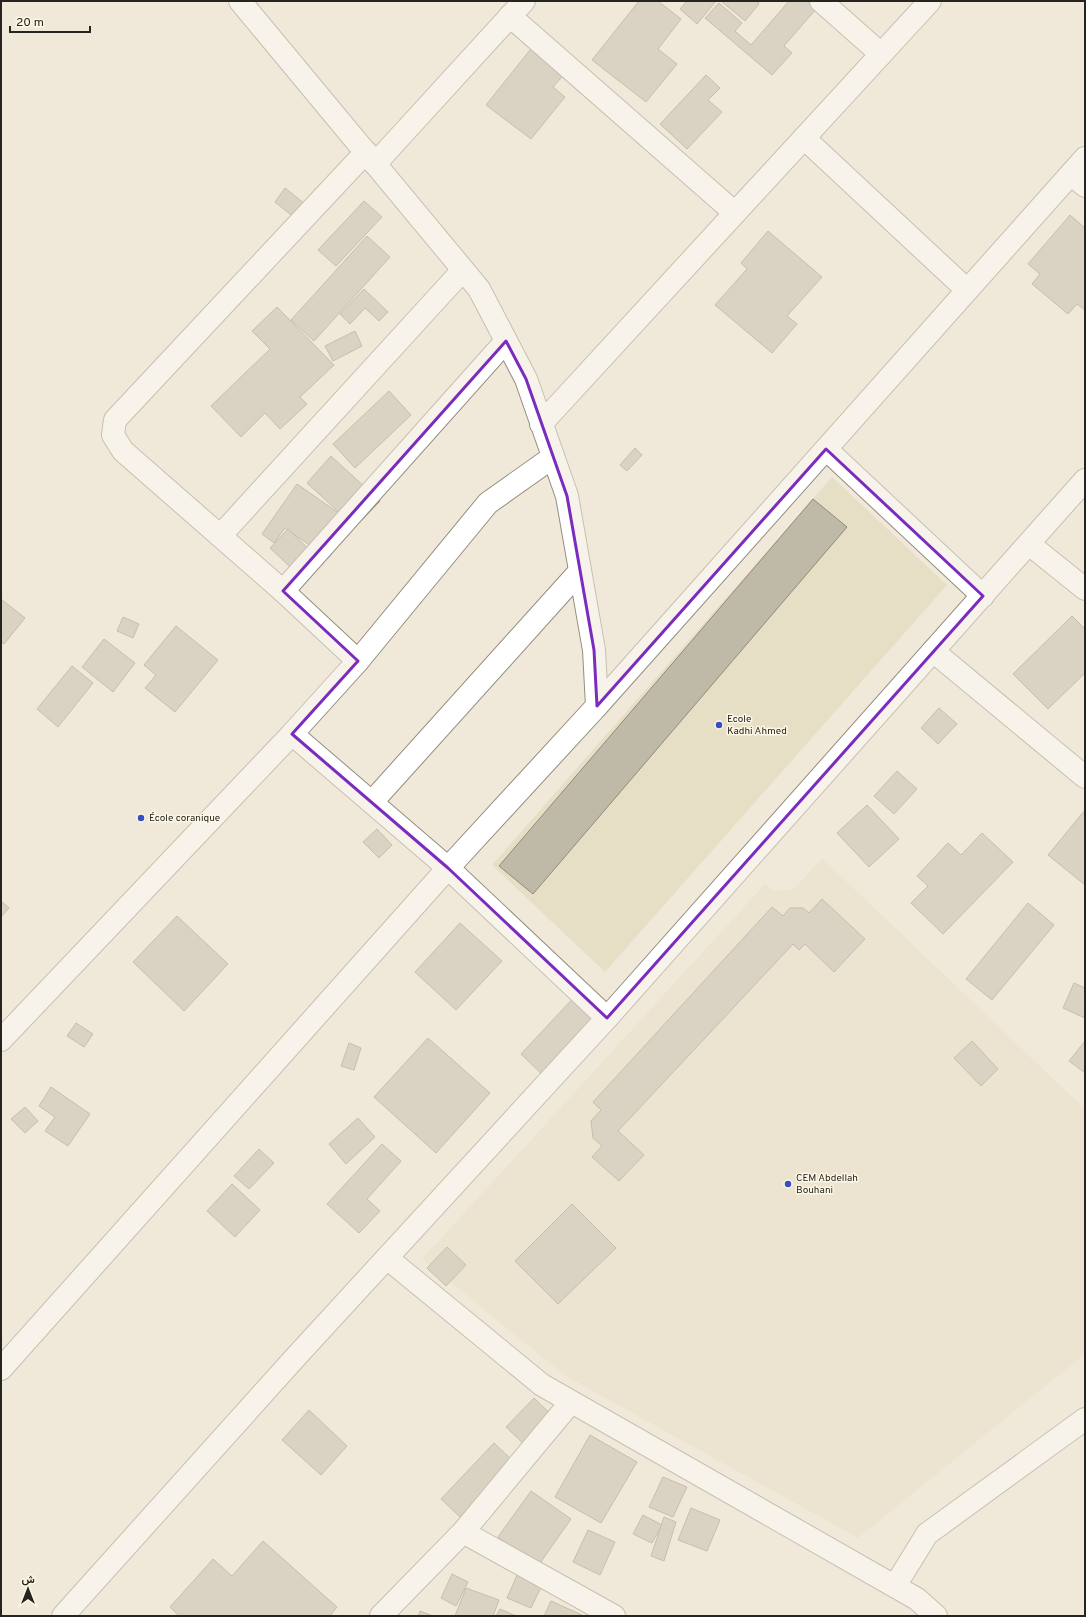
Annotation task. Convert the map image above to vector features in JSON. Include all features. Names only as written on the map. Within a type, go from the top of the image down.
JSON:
[{"type":"street","points":[[240,1],[479,289],[526,379],[567,496],[594,650],[597,706]]},
{"type":"street","points":[[821,1],[881,54]]},
{"type":"street","points":[[541,424],[930,1]]},
{"type":"street","points":[[358,661],[283,591],[123,451],[112,435],[115,420],[517,8],[734,213]]},
{"type":"street","points":[[804,138],[967,290]]},
{"type":"street","points":[[1,1369],[448,868],[597,706],[967,290],[1078,180],[1085,158]]},
{"type":"street","points":[[220,536],[463,270]]},
{"type":"street","points":[[283,591],[506,342]]},
{"type":"street","points":[[826,449],[983,596]]},
{"type":"street","points":[[1,1040],[292,734],[358,661],[488,503],[553,457]]},
{"type":"street","points":[[68,1614],[387,1258],[607,1018],[1085,480]]},
{"type":"street","points":[[1029,544],[1085,589]]},
{"type":"street","points":[[372,802],[580,571]]},
{"type":"street","points":[[933,651],[1085,777]]},
{"type":"street","points":[[292,734],[448,868],[607,1018]]},
{"type":"street","points":[[387,1258],[542,1385],[917,1599],[936,1616]]},
{"type":"street","points":[[381,1616],[463,1532],[571,1402]]},
{"type":"street","points":[[894,1586],[927,1534],[1085,1419]]},
{"type":"street","points":[[463,1532],[614,1616]]},
{"type":"highlighted area","points":[[506,341],[526,379],[567,496],[594,650],[597,706],[826,449],[983,596],[607,1018],[448,868],[292,734],[358,661],[283,591]]},
{"type":"shaded area","name":"Ecole Kadhi Ahmed","points":[[832,477],[947,585],[605,972],[492,865]]},
{"type":"shaded area","name":"CEM Abdellah Bouhani","points":[[822,858],[1085,1109],[1085,1354],[858,1538],[564,1375],[422,1259],[765,884],[774,891],[794,889]]},
{"type":"building","points":[[639,1],[658,1],[681,19],[658,49],[677,64],[646,102],[592,60]]},
{"type":"building","points":[[687,1],[716,1],[697,24],[680,9]]},
{"type":"building","points":[[721,1],[758,1],[759,4],[745,21]]},
{"type":"building","points":[[789,1],[807,1],[816,9],[784,46],[792,53],[772,75],[705,18],[719,3],[742,23],[735,31],[751,45]]},
{"type":"building","points":[[534,45],[566,72],[553,87],[565,97],[531,139],[486,105]]},
{"type":"building","points":[[706,75],[720,88],[708,100],[722,112],[687,149],[660,124]]},
{"type":"building","points":[[285,188],[305,204],[295,218],[275,202]]},
{"type":"building","points":[[364,201],[382,217],[336,266],[318,250]]},
{"type":"building","points":[[1070,215],[1085,228],[1085,310],[1077,304],[1068,314],[1032,284],[1040,274],[1028,264]]},
{"type":"building","points":[[768,231],[822,277],[787,316],[797,324],[772,353],[715,305],[747,269],[741,263]]},
{"type":"building","points":[[367,236],[390,257],[314,341],[291,320]]},
{"type":"building","points":[[364,289],[388,312],[379,321],[365,308],[350,324],[340,314]]},
{"type":"building","points":[[277,307],[334,365],[300,397],[307,404],[280,429],[265,413],[241,437],[211,406],[270,349],[252,331]]},
{"type":"building","points":[[355,331],[362,346],[333,361],[325,346]]},
{"type":"building","points":[[389,391],[411,415],[355,468],[333,444]]},
{"type":"building","points":[[635,448],[642,455],[627,471],[620,465]]},
{"type":"building","points":[[331,456],[380,501],[355,527],[307,483]]},
{"type":"building","points":[[297,484],[353,523],[328,558],[285,528],[274,543],[262,534]]},
{"type":"building","points":[[813,499],[847,527],[533,894],[499,866]]},
{"type":"building","points":[[288,529],[321,561],[304,580],[270,548]]},
{"type":"building","points":[[1,599],[25,618],[4,644],[1,642]]},
{"type":"building","points":[[1072,616],[1085,629],[1085,673],[1048,709],[1013,674]]},
{"type":"building","points":[[123,617],[139,624],[133,638],[117,631]]},
{"type":"building","points":[[176,626],[218,660],[175,712],[145,688],[156,675],[144,665]]},
{"type":"building","points":[[104,639],[135,663],[113,692],[82,667]]},
{"type":"building","points":[[72,666],[93,683],[58,727],[37,709]]},
{"type":"building","points":[[939,708],[957,724],[938,744],[921,728]]},
{"type":"building","points":[[897,771],[917,789],[894,814],[874,796]]},
{"type":"building","points":[[867,805],[899,839],[869,867],[837,833]]},
{"type":"building","points":[[1085,810],[1085,885],[1048,855]]},
{"type":"building","points":[[377,829],[392,845],[379,858],[363,842]]},
{"type":"building","points":[[982,833],[1013,862],[943,934],[911,903],[928,886],[917,876],[948,843],[961,855]]},
{"type":"building","points":[[822,899],[865,939],[834,972],[805,944],[799,950],[793,944],[618,1131],[644,1155],[619,1181],[592,1157],[602,1146],[593,1138],[591,1121],[601,1110],[593,1102],[772,907],[783,916],[790,908],[803,908],[809,913]]},
{"type":"building","points":[[1,901],[9,908],[1,917]]},
{"type":"building","points":[[1028,903],[1054,925],[992,1000],[966,979]]},
{"type":"building","points":[[177,916],[228,964],[184,1011],[133,962]]},
{"type":"building","points":[[460,923],[502,961],[456,1010],[415,972]]},
{"type":"building","points":[[1074,983],[1085,988],[1085,1018],[1063,1008]]},
{"type":"building","points":[[578,993],[608,1022],[551,1083],[521,1054]]},
{"type":"building","points":[[76,1023],[93,1034],[84,1047],[67,1036]]},
{"type":"building","points":[[428,1038],[490,1093],[436,1153],[374,1097]]},
{"type":"building","points":[[972,1041],[998,1069],[981,1086],[954,1058]]},
{"type":"building","points":[[1085,1041],[1085,1073],[1069,1061]]},
{"type":"building","points":[[349,1043],[361,1048],[354,1070],[341,1066]]},
{"type":"building","points":[[51,1087],[90,1114],[68,1146],[45,1131],[55,1117],[39,1106]]},
{"type":"building","points":[[25,1107],[38,1121],[25,1133],[11,1119]]},
{"type":"building","points":[[358,1118],[375,1137],[346,1164],[329,1144]]},
{"type":"building","points":[[382,1144],[401,1161],[367,1199],[380,1211],[359,1233],[327,1204]]},
{"type":"building","points":[[259,1149],[274,1163],[249,1189],[234,1176]]},
{"type":"building","points":[[232,1184],[260,1210],[235,1237],[207,1211]]},
{"type":"building","points":[[572,1204],[616,1248],[558,1304],[515,1261]]},
{"type":"building","points":[[447,1247],[466,1265],[446,1286],[427,1268]]},
{"type":"building","points":[[534,1398],[558,1421],[530,1450],[506,1427]]},
{"type":"building","points":[[309,1410],[347,1446],[321,1475],[282,1440]]},
{"type":"building","points":[[590,1435],[637,1462],[601,1523],[555,1497]]},
{"type":"building","points":[[494,1443],[513,1461],[460,1517],[441,1499]]},
{"type":"building","points":[[663,1477],[687,1487],[673,1517],[649,1507]]},
{"type":"building","points":[[531,1491],[571,1519],[538,1566],[498,1537]]},
{"type":"building","points":[[691,1508],[720,1520],[707,1551],[678,1540]]},
{"type":"building","points":[[643,1515],[662,1525],[652,1543],[633,1534]]},
{"type":"building","points":[[664,1517],[676,1522],[664,1561],[651,1556]]},
{"type":"building","points":[[588,1530],[615,1542],[600,1575],[573,1562]]},
{"type":"building","points":[[263,1541],[337,1607],[330,1616],[179,1616],[170,1607],[213,1559],[232,1576]]},
{"type":"building","points":[[518,1573],[542,1585],[531,1608],[507,1598]]},
{"type":"building","points":[[452,1574],[468,1582],[456,1606],[441,1598]]},
{"type":"building","points":[[466,1588],[499,1600],[493,1616],[455,1616]]},
{"type":"building","points":[[551,1601],[582,1615],[544,1616]]},
{"type":"building","points":[[500,1609],[516,1616],[496,1616]]},
{"type":"building","points":[[420,1611],[433,1616],[418,1616]]},
{"type":"place","name":"Ecole Kadhi Ahmed","points":[[719,725]]},
{"type":"place","name":"École coranique","points":[[141,818]]},
{"type":"place","name":"CEM Abdellah Bouhani","points":[[788,1184]]}]
